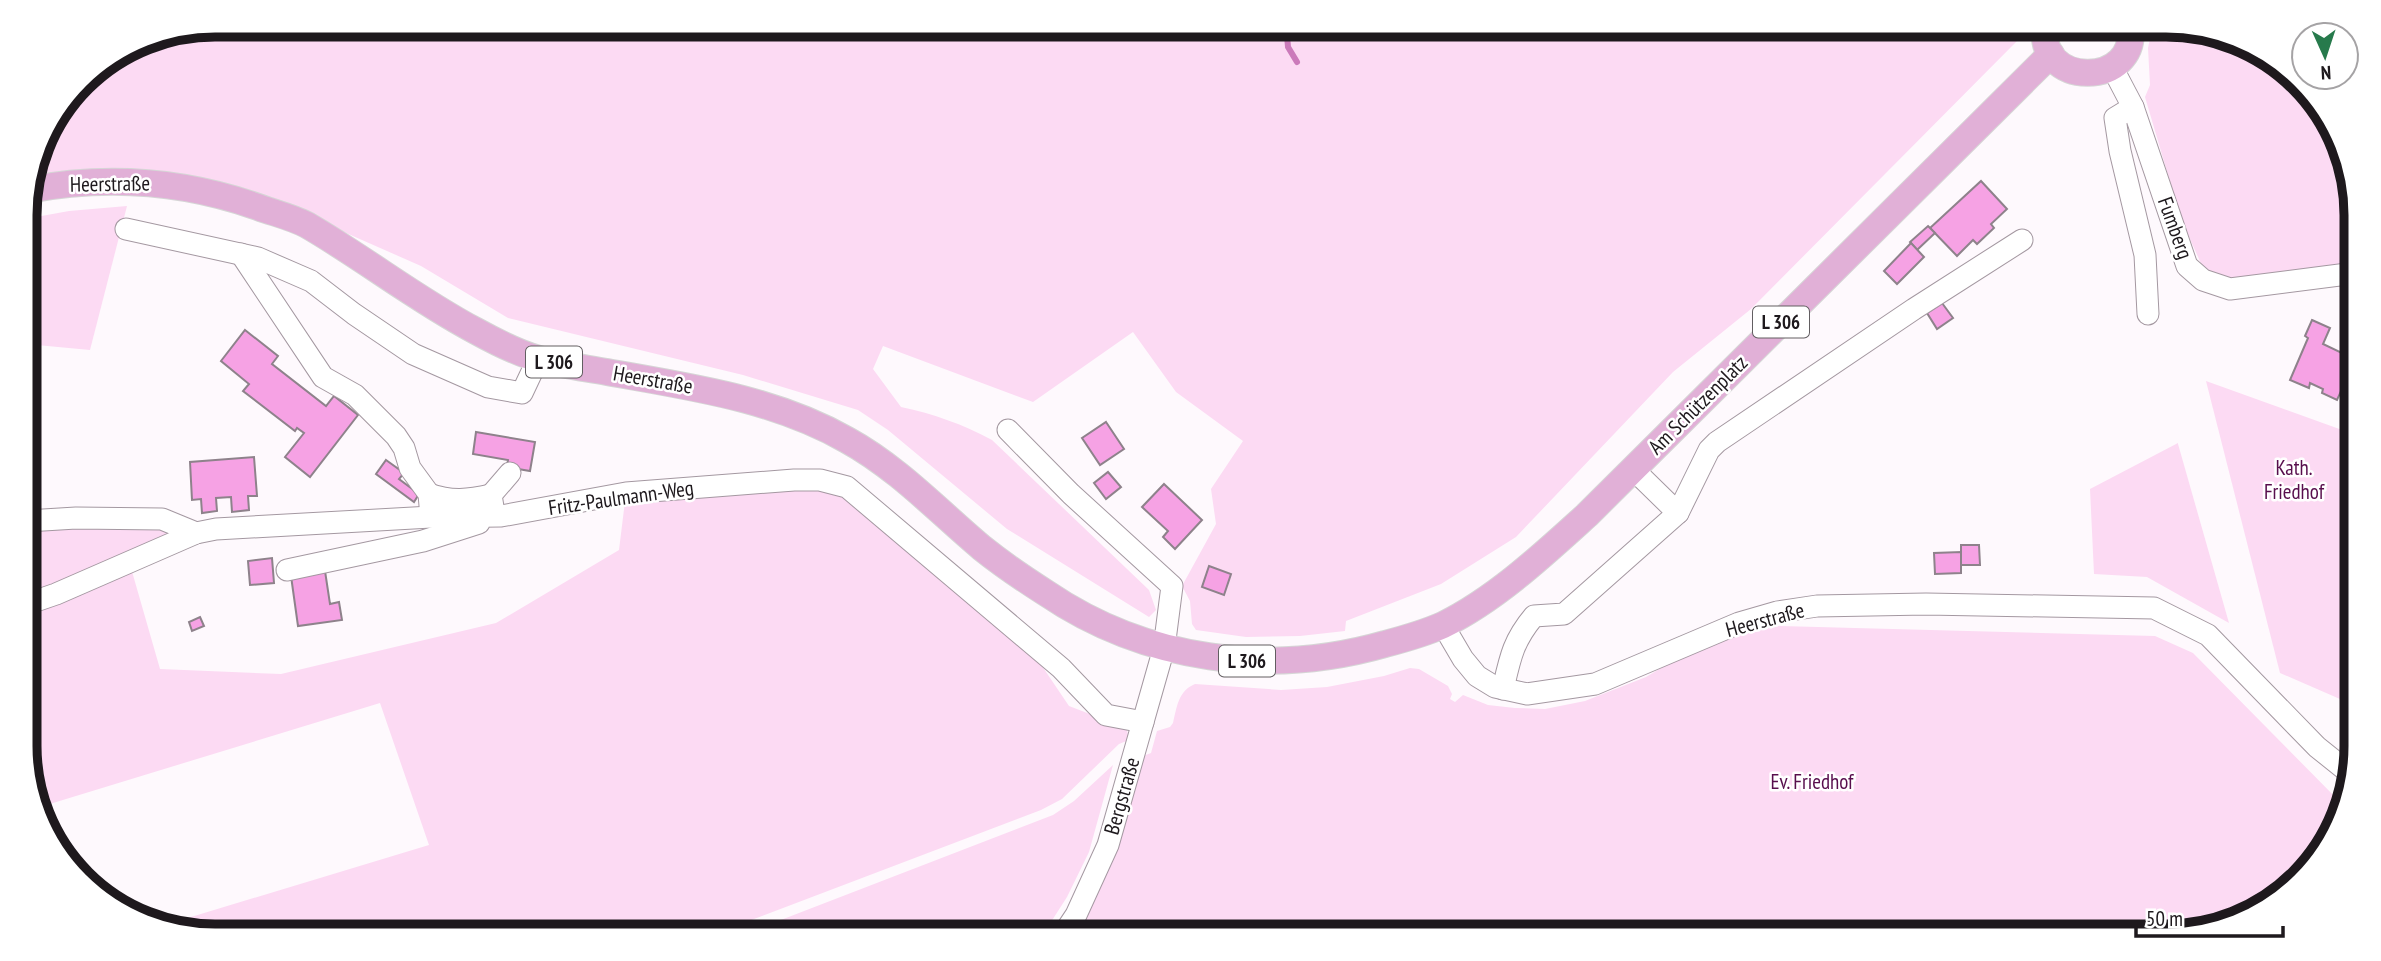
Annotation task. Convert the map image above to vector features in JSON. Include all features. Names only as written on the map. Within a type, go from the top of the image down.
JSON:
[{"type":"main road","points":[[2046,37],[2051,54],[2060,65],[2072,72],[2086,74],[2099,73],[2112,67],[2122,58],[2129,37]]},
{"type":"main road","name":"Am Schützenplatz","points":[[1443,625],[1532,565],[1633,469],[2051,54]]},
{"type":"main road","name":"Heerstraße","points":[[39,188],[100,181],[164,183],[224,195],[303,223],[441,313],[502,345],[538,359],[723,393],[793,414],[849,440],[896,473],[986,551],[1057,601],[1097,623],[1164,648],[1219,659],[1254,662],[1302,661],[1355,653],[1443,625]]},
{"type":"street","name":"Fumberg","points":[[2112,67],[2133,107],[2187,266],[2203,280],[2230,289],[2344,274]]},
{"type":"street","points":[[2133,107],[2115,118],[2120,151],[2145,255],[2148,314]]},
{"type":"street","points":[[126,229],[258,258],[311,281],[412,354],[488,387],[522,393],[538,359]]},
{"type":"street","points":[[1503,689],[1512,650],[1520,633],[1534,616],[1564,614],[1678,513],[1709,450],[1717,442],[1914,309],[2022,240]]},
{"type":"street","points":[[241,254],[323,377],[355,395],[396,436],[404,448],[410,468],[429,494],[431,517]]},
{"type":"street","points":[[1008,430],[1076,499],[1172,586],[1164,648]]},
{"type":"street","points":[[1633,469],[1678,513]]},
{"type":"street","points":[[287,570],[423,541],[495,509],[510,473]]},
{"type":"street","name":"Fritz-Paulmann-Weg","points":[[37,601],[196,533],[216,529],[431,517],[657,490],[820,480],[847,487],[1061,668],[1106,715],[1143,722]]},
{"type":"street","points":[[429,494],[443,499],[468,500],[495,509]]},
{"type":"street","points":[[37,520],[162,519],[196,533]]},
{"type":"street","name":"Heerstraße","points":[[1443,625],[1463,659],[1477,676],[1495,687],[1527,694],[1595,684],[1739,623],[1777,612],[1817,606],[1926,604],[2154,608],[2208,635],[2317,747],[2343,768]]},
{"type":"street","name":"Bergstraße","points":[[1070,924],[1108,845],[1164,648]]},
{"type":"green space","points":[[2019,37],[1751,309],[1673,372],[1516,537],[1441,584],[1346,621],[1345,631],[1300,636],[1246,637],[1196,630],[1192,624],[1190,601],[1182,586],[1216,524],[1211,489],[1243,441],[1176,392],[1133,332],[1033,402],[883,346],[873,369],[901,407],[948,420],[992,440],[1149,590],[1156,610],[1149,617],[1007,529],[888,430],[858,410],[743,375],[508,318],[421,266],[269,199],[40,182],[55,136],[73,106],[97,81],[136,55],[157,46],[191,38]]},
{"type":"green space","points":[[2150,37],[2190,38],[2224,46],[2245,55],[2284,81],[2314,116],[2331,146],[2343,191],[2344,265],[2233,283],[2203,268],[2181,219],[2145,97],[2150,85],[2148,48]]},
{"type":"green space","points":[[127,206],[90,350],[37,345],[37,217]]},
{"type":"green space","name":"Kath. Friedhof","points":[[2206,381],[2344,431],[2344,701],[2280,673]]},
{"type":"green space","points":[[2178,443],[2229,623],[2147,577],[2094,574],[2090,489]]},
{"type":"green space","points":[[847,487],[1019,632],[1069,706],[1121,726],[1127,730],[1129,740],[1119,744],[1062,799],[1041,810],[741,924],[203,924],[179,921],[429,845],[380,703],[46,805],[37,758],[37,523],[141,521],[180,532],[129,561],[160,669],[281,674],[496,623],[619,550],[626,493]]},
{"type":"green space","name":"Ev. Friedhof","points":[[1749,627],[2155,636],[2193,653],[2337,798],[2335,804],[2314,845],[2300,864],[2275,888],[2235,911],[2201,921],[2178,924],[1076,924],[1143,756],[1151,753],[1157,731],[1170,727],[1173,723],[1182,695],[1195,684],[1281,690],[1327,687],[1410,668],[1419,669],[1448,686],[1452,694],[1450,699],[1455,702],[1463,695],[1488,705],[1545,709],[1585,701],[1646,677],[1698,646]]},
{"type":"green space","points":[[1113,765],[1089,852],[1067,897],[1050,924],[770,924],[1053,815],[1074,801]]},
{"type":"building","points":[[1981,181],[2007,209],[1991,224],[1994,228],[1977,244],[1973,240],[1957,256],[1930,228]]},
{"type":"building","points":[[1928,226],[1935,233],[1917,250],[1910,242]]},
{"type":"building","points":[[1911,243],[1924,257],[1897,284],[1884,271]]},
{"type":"building","points":[[1942,303],[1953,318],[1937,329],[1927,313]]},
{"type":"building","points":[[2312,320],[2330,328],[2323,344],[2344,354],[2344,385],[2337,400],[2310,383],[2309,388],[2290,380],[2308,338],[2305,336]]},
{"type":"building","points":[[245,330],[278,356],[272,364],[326,406],[334,396],[358,415],[310,477],[285,457],[304,433],[297,428],[295,431],[243,391],[249,384],[221,361]]},
{"type":"building","points":[[1106,422],[1124,449],[1100,465],[1082,438]]},
{"type":"building","points":[[476,432],[535,442],[530,471],[507,467],[508,460],[473,454]]},
{"type":"building","points":[[254,457],[257,496],[248,496],[249,510],[232,512],[231,497],[216,498],[217,511],[202,513],[201,499],[192,500],[190,462]]},
{"type":"building","points":[[386,460],[404,473],[399,479],[419,494],[414,502],[376,474]]},
{"type":"building","points":[[1108,472],[1121,487],[1106,499],[1094,483]]},
{"type":"building","points":[[1164,484],[1202,520],[1175,549],[1163,537],[1168,531],[1142,507]]},
{"type":"building","points":[[1961,545],[1979,545],[1980,565],[1961,565]]},
{"type":"building","points":[[1961,552],[1961,573],[1935,574],[1934,553]]},
{"type":"building","points":[[272,558],[274,583],[250,585],[248,561]]},
{"type":"building","points":[[1209,566],[1231,574],[1224,595],[1202,587]]},
{"type":"building","points":[[325,571],[330,604],[339,602],[342,620],[298,626],[291,576]]},
{"type":"building","points":[[200,617],[204,626],[192,631],[189,622]]},
{"type":"waterway","points":[[1287,37],[1288,47],[1297,62]]}]
